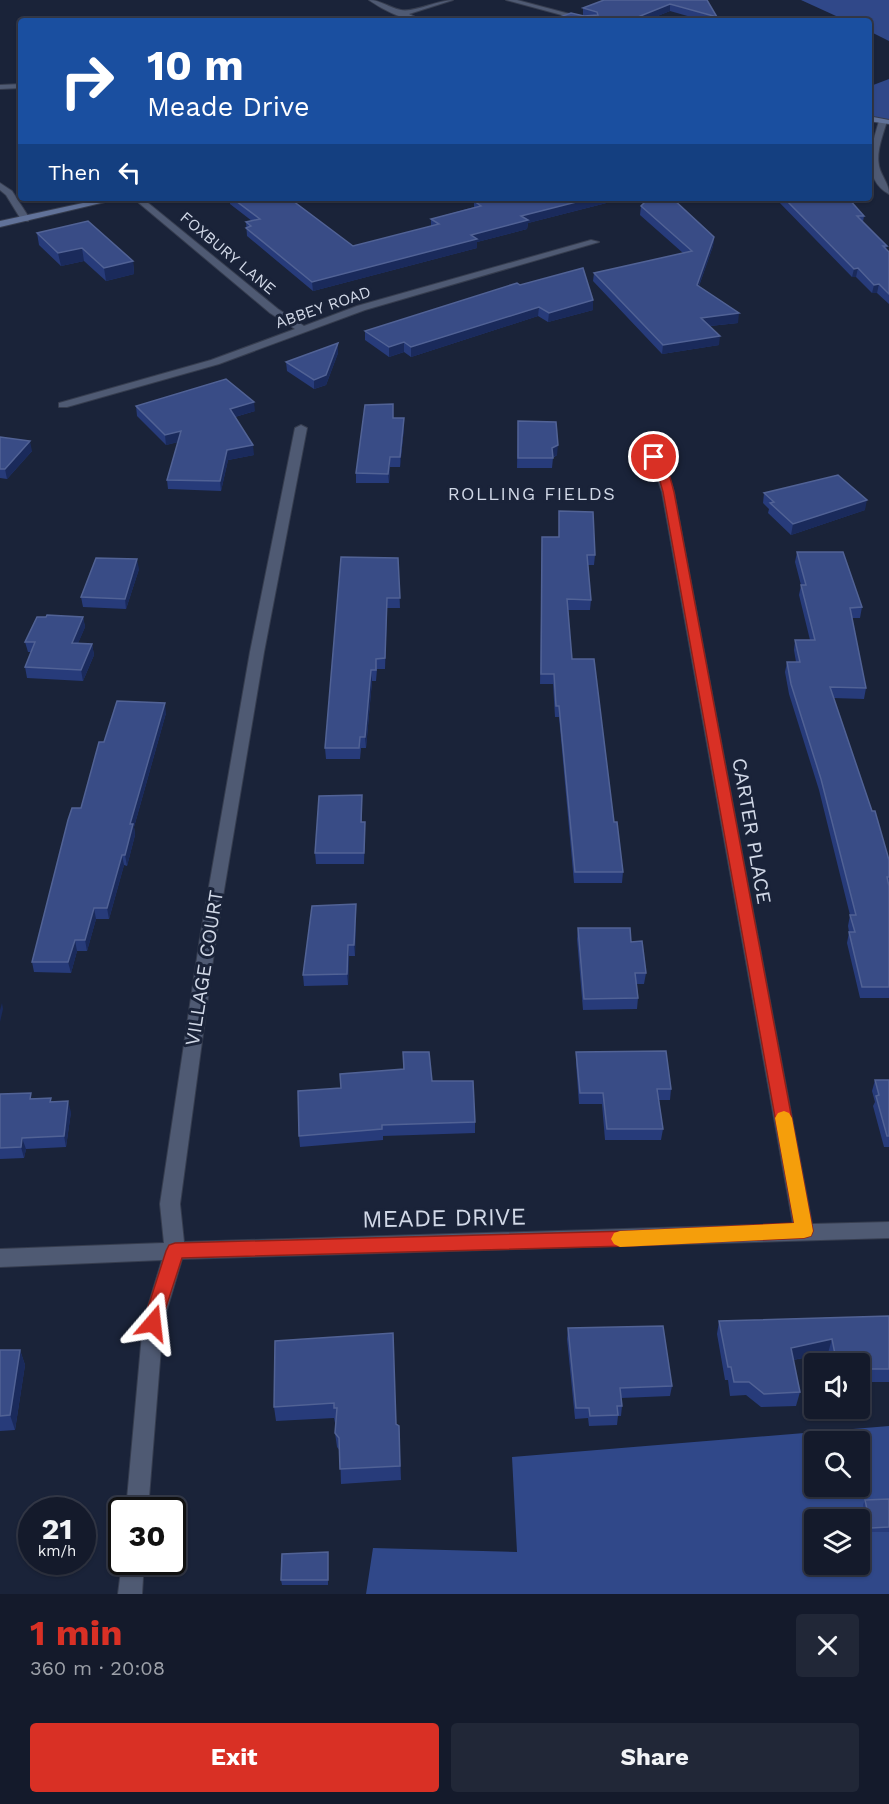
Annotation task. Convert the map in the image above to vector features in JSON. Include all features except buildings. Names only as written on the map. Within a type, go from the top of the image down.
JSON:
[{"type":"main road","points":[[0,224],[105,201]]},
{"type":"street","points":[[372,0],[411,18]]},
{"type":"street","points":[[400,14],[450,0]]},
{"type":"street","points":[[509,0],[580,18]]},
{"type":"street","points":[[0,87],[18,86]]},
{"type":"street","points":[[886,121],[872,156],[879,179],[889,191]]},
{"type":"street","points":[[0,186],[9,194],[25,219]]},
{"type":"street","name":"FOXBURY LANE","points":[[141,201],[274,311],[302,329]]},
{"type":"street","name":"ABBEY ROAD","points":[[63,405],[215,362],[361,308],[594,242]]},
{"type":"street","name":"VILLAGE COURT","points":[[138,1497],[153,1323],[175,1251],[170,1204],[208,938],[257,652],[301,428]]},
{"type":"street","name":"CARTER PLACE","points":[[641,447],[654,457],[661,467],[668,492],[804,1231]]},
{"type":"street","name":"MEADE DRIVE","points":[[0,1258],[889,1230]]},
{"type":"street","points":[[130,1594],[132,1575]]},
{"type":"shaded area","points":[[801,0],[889,0],[889,41],[872,32],[872,18],[840,18]]},
{"type":"shaded area","points":[[889,79],[889,122],[872,116],[872,85]]},
{"type":"shaded area","points":[[889,1426],[889,1594],[366,1594],[373,1548],[517,1552],[512,1457],[804,1433],[804,1497],[870,1497],[870,1431],[828,1431]]},
{"type":"slow traffic","points":[[620,1239],[804,1231],[784,1118]]},
{"type":"district","name":"ROLLING FIELDS","points":[[532,493]]},
{"type":"route","points":[[153,1323],[175,1251],[628,1239],[804,1231],[668,492],[661,467],[654,457]]}]
